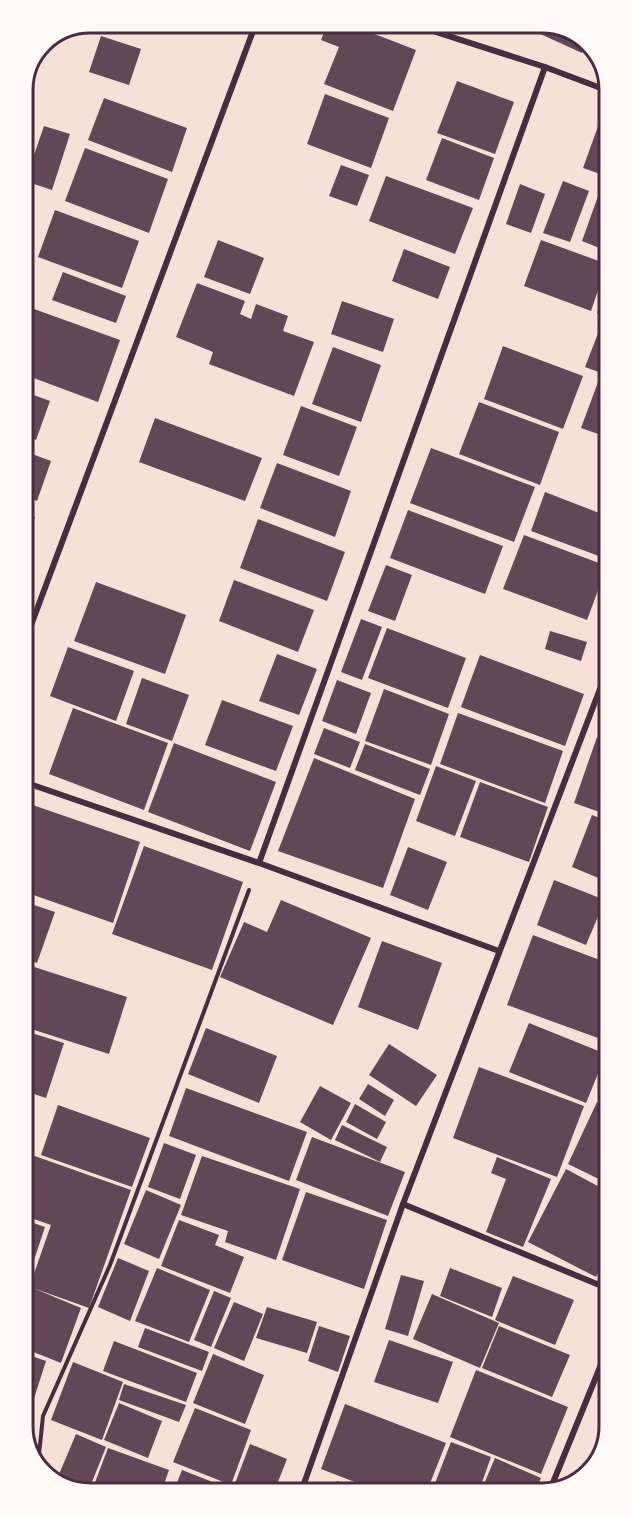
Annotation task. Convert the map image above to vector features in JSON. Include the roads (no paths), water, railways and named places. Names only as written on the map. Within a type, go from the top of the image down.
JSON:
[{"type":"street","points":[[33,620],[252,33]]},
{"type":"street","points":[[439,33],[545,67],[599,87]]},
{"type":"street","points":[[259,863],[545,67]]},
{"type":"street","points":[[304,1483],[403,1204],[599,691]]},
{"type":"street","points":[[33,785],[259,863],[499,951]]},
{"type":"street","points":[[403,1204],[599,1285]]},
{"type":"street","points":[[553,1482],[599,1370]]}]
